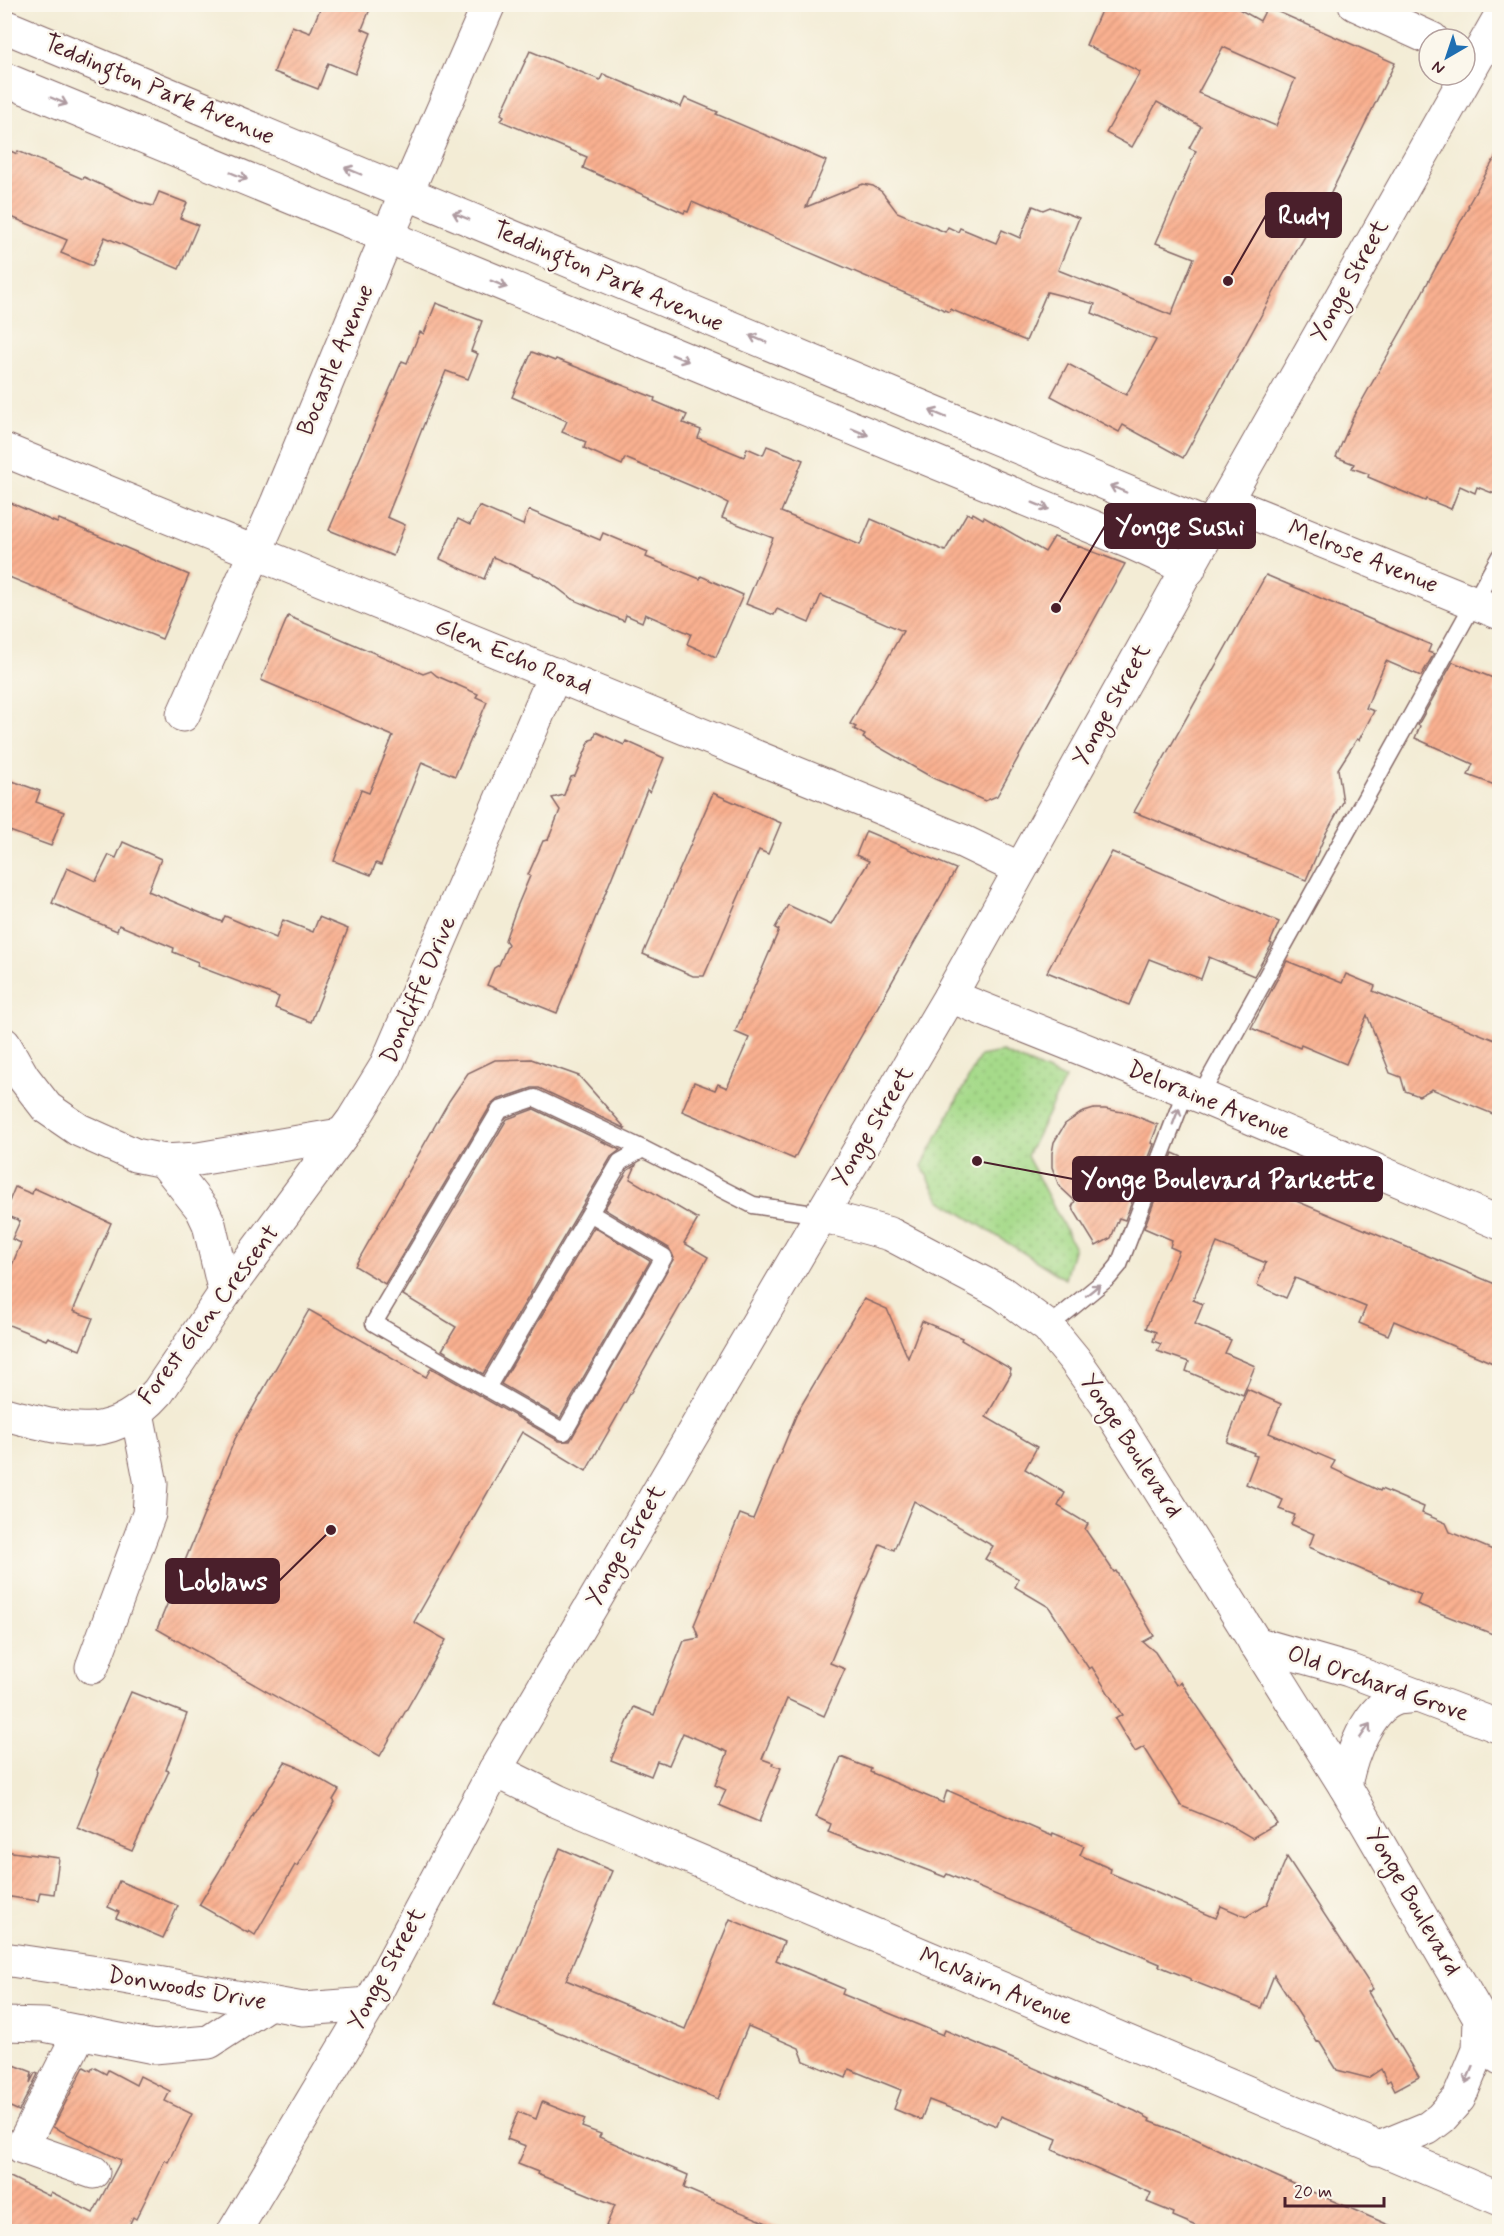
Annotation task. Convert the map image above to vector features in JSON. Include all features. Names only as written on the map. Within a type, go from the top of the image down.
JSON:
[{"type":"street","name":"Bocastle Avenue","points":[[183,715],[489,4]]},
{"type":"street","points":[[1355,4],[1417,32]]},
{"type":"street","name":"Yonge Street","points":[[1477,48],[1500,17]]},
{"type":"street","name":"Teddington Park Avenue","points":[[4,26],[407,193],[1219,514]]},
{"type":"street","name":"Teddington Park Avenue","points":[[4,78],[387,238],[1132,543],[1189,569]]},
{"type":"street","name":"Yonge Street","points":[[234,2232],[370,2004],[495,1770],[950,996],[1189,569],[1454,87]]},
{"type":"street","name":"Glen Echo Road","points":[[4,450],[962,841],[1020,869]]},
{"type":"street","name":"Melrose Avenue","points":[[1219,514],[1487,608]]},
{"type":"street","name":"Doncliffe Drive","points":[[340,1135],[366,1102],[385,1068],[555,674]]},
{"type":"street","name":"Deloraine Avenue","points":[[950,996],[1193,1093],[1500,1223]]},
{"type":"street","points":[[4,1044],[35,1094],[47,1108],[61,1119],[135,1155],[164,1161],[198,1159],[340,1135]]},
{"type":"street","name":"Forest Glen Crescent","points":[[4,1414],[72,1429],[93,1430],[120,1423],[137,1413],[158,1392],[225,1293],[340,1135]]},
{"type":"street","points":[[164,1161],[202,1209],[209,1224],[218,1254],[225,1293]]},
{"type":"street","name":"Yonge Boulevard","points":[[821,1215],[890,1234],[911,1244],[1002,1293],[1048,1327],[1106,1404],[1345,1786],[1480,2018],[1500,2058]]},
{"type":"street","points":[[92,1667],[148,1514],[151,1484],[137,1413]]},
{"type":"street","name":"Old Orchard Grove","points":[[1255,1643],[1340,1667],[1500,1727]]},
{"type":"street","points":[[1345,1786],[1356,1744],[1381,1709],[1396,1698],[1418,1696]]},
{"type":"street","name":"McNairn Avenue","points":[[495,1770],[557,1801],[1500,2199]]},
{"type":"street","name":"Donwoods Drive","points":[[4,1959],[303,2009],[370,2004]]},
{"type":"street","points":[[4,2024],[44,2025],[154,2047],[209,2042],[269,2003]]},
{"type":"street","points":[[1377,2149],[1428,2128],[1441,2118],[1459,2098],[1479,2050],[1480,2018]]},
{"type":"street","points":[[80,2032],[22,2146],[93,2172]]},
{"type":"lane","points":[[1048,1327],[1109,1277],[1119,1265],[1193,1093],[1487,608],[1500,556]]},
{"type":"lane","points":[[590,1213],[664,1257],[564,1432],[374,1323],[500,1110],[535,1098],[643,1149],[753,1205],[821,1215]]},
{"type":"lane","points":[[487,1388],[620,1162],[643,1149]]},
{"type":"green space","points":[[1002,1052],[1065,1079],[1027,1156],[1074,1246],[1065,1279],[940,1200],[922,1166],[980,1056]]},
{"type":"building","points":[[322,4],[372,4],[362,29],[371,33],[355,74],[328,63],[318,89],[274,72],[292,26],[310,33]]},
{"type":"building","points":[[1104,4],[1230,4],[1260,21],[1267,7],[1395,63],[1323,209],[1321,208],[1292,259],[1183,458],[1123,425],[1119,432],[1051,396],[1068,364],[1126,395],[1156,340],[1092,313],[1095,304],[1047,292],[1026,341],[950,309],[949,312],[692,202],[688,212],[684,213],[583,168],[587,157],[501,121],[504,116],[501,114],[530,51],[600,80],[603,74],[681,107],[685,98],[718,112],[716,114],[826,161],[806,207],[863,184],[873,186],[882,192],[897,212],[945,232],[948,227],[958,232],[960,228],[996,243],[1002,230],[1020,238],[1033,206],[1043,210],[1050,207],[1079,218],[1058,270],[1171,315],[1194,258],[1156,243],[1196,151],[1189,148],[1201,126],[1157,102],[1132,147],[1106,133],[1140,72],[1086,45]],"holes":[[[1223,47],[1295,79],[1276,126],[1198,93]]]},
{"type":"building","points":[[4,148],[17,154],[18,151],[83,179],[84,177],[138,202],[153,206],[159,192],[187,203],[180,218],[198,225],[179,269],[105,237],[92,266],[61,253],[67,240],[4,214]]},
{"type":"building","points":[[1500,149],[1500,496],[1477,487],[1475,493],[1460,486],[1451,509],[1426,499],[1425,501],[1368,477],[1369,474],[1352,468],[1354,464],[1336,457],[1354,415]]},
{"type":"building","points":[[436,303],[482,321],[471,351],[478,354],[468,379],[446,371],[430,409],[387,517],[405,525],[393,556],[329,530],[402,361],[407,363],[420,332],[424,334]]},
{"type":"building","points":[[532,352],[555,361],[556,359],[655,398],[654,401],[687,415],[683,423],[701,430],[698,438],[744,457],[747,448],[763,455],[767,446],[803,460],[781,512],[860,545],[871,519],[945,551],[967,513],[972,516],[973,513],[1045,552],[1054,537],[1125,564],[997,796],[985,801],[933,778],[863,738],[865,735],[850,724],[903,631],[821,595],[809,623],[777,609],[774,615],[746,604],[773,538],[722,518],[728,503],[708,493],[625,458],[622,465],[584,448],[586,442],[562,432],[567,421],[512,397]]},
{"type":"building","points":[[4,500],[57,523],[59,519],[189,575],[162,639],[4,575]]},
{"type":"building","points":[[479,506],[523,525],[529,510],[600,540],[603,533],[648,552],[646,557],[700,579],[701,576],[743,595],[716,657],[687,644],[691,634],[645,614],[642,622],[626,615],[624,621],[572,599],[547,580],[493,557],[484,579],[440,559],[458,519],[470,525]]},
{"type":"building","points":[[1266,575],[1431,645],[1428,652],[1434,654],[1421,676],[1386,661],[1366,708],[1374,711],[1359,740],[1357,739],[1338,769],[1343,802],[1326,833],[1306,880],[1134,812]]},
{"type":"building","points":[[288,616],[423,674],[431,671],[437,676],[478,694],[476,697],[487,702],[455,776],[422,762],[381,865],[376,863],[371,875],[334,861],[361,790],[369,793],[393,736],[261,680]]},
{"type":"building","points":[[1453,662],[1498,680],[1494,693],[1500,695],[1500,787],[1468,775],[1473,764],[1415,738],[1420,726],[1418,725]]},
{"type":"building","points":[[596,732],[624,745],[626,741],[664,758],[650,792],[647,790],[557,1013],[487,985],[508,944],[505,940],[530,876],[528,875],[543,841],[548,840],[560,810],[552,798],[564,795],[571,777],[575,776],[590,740],[594,739]]},
{"type":"building","points":[[4,778],[40,791],[36,802],[64,812],[51,846],[4,829]]},
{"type":"building","points":[[713,793],[781,823],[768,854],[759,850],[704,976],[693,976],[643,954]]},
{"type":"building","points":[[866,831],[956,869],[826,1098],[794,1159],[682,1111],[694,1082],[715,1090],[718,1084],[727,1088],[749,1038],[735,1032],[779,930],[775,928],[788,905],[831,925],[869,861],[856,855]]},
{"type":"building","points":[[123,842],[161,859],[148,891],[222,922],[225,916],[276,938],[283,920],[313,932],[319,917],[348,929],[311,1022],[275,1008],[279,997],[197,966],[198,962],[173,952],[174,948],[119,925],[117,931],[52,903],[67,868],[96,881],[109,855],[116,858]]},
{"type":"building","points":[[1112,852],[1279,922],[1270,943],[1272,944],[1254,976],[1209,957],[1201,979],[1149,959],[1129,1005],[1047,972]]},
{"type":"building","points":[[1287,961],[1342,983],[1346,974],[1375,986],[1373,991],[1500,1042],[1500,1117],[1432,1089],[1419,1096],[1405,1091],[1401,1077],[1390,1073],[1367,1015],[1346,1064],[1301,1045],[1300,1048],[1251,1028]]},
{"type":"building","points":[[531,1059],[579,1076],[626,1129],[539,1088],[532,1088],[497,1100],[491,1105],[385,1284],[355,1266],[449,1101],[468,1073],[495,1060]]},
{"type":"building","points":[[534,1109],[620,1150],[611,1157],[483,1374],[442,1350],[456,1327],[403,1295],[507,1119]]},
{"type":"building","points":[[1094,1109],[1128,1113],[1158,1125],[1151,1143],[1154,1144],[1125,1220],[1119,1218],[1111,1238],[1096,1246],[1072,1207],[1075,1201],[1059,1186],[1052,1167],[1054,1142],[1065,1124],[1081,1113]]},
{"type":"building","points":[[1173,1153],[1199,1165],[1200,1162],[1210,1165],[1500,1286],[1500,1366],[1394,1321],[1388,1335],[1359,1323],[1366,1307],[1295,1278],[1286,1298],[1257,1285],[1266,1263],[1217,1243],[1193,1300],[1203,1304],[1195,1324],[1231,1340],[1225,1353],[1255,1366],[1243,1395],[1186,1371],[1189,1362],[1157,1351],[1161,1344],[1153,1341],[1156,1332],[1146,1328],[1179,1251],[1170,1247],[1172,1240],[1144,1228]]},
{"type":"building","points":[[636,1165],[630,1179],[698,1219],[684,1243],[708,1257],[586,1471],[522,1432],[414,1622],[446,1640],[380,1756],[157,1629],[235,1439],[309,1310],[426,1377],[431,1368],[559,1441],[570,1441],[674,1258],[669,1248],[604,1209],[628,1170]]},
{"type":"building","points":[[15,1187],[32,1194],[34,1188],[111,1223],[73,1311],[93,1318],[80,1350],[48,1337],[46,1340],[4,1323],[4,1285],[21,1243],[12,1239],[20,1221],[4,1214]]},
{"type":"building","points":[[594,1227],[650,1261],[560,1418],[501,1384]]},
{"type":"building","points":[[864,1299],[887,1309],[908,1358],[922,1321],[962,1338],[961,1340],[1011,1369],[1011,1374],[986,1417],[1037,1447],[1025,1469],[1065,1493],[1058,1506],[1088,1524],[1085,1529],[1114,1572],[1116,1571],[1154,1636],[1143,1642],[1155,1652],[1176,1685],[1181,1682],[1277,1823],[1252,1838],[1225,1822],[1181,1806],[1144,1747],[1135,1752],[1115,1719],[1122,1715],[1092,1667],[1089,1669],[1049,1607],[1015,1587],[1019,1579],[985,1559],[993,1546],[914,1501],[894,1550],[880,1544],[830,1663],[845,1669],[824,1716],[787,1699],[762,1759],[781,1768],[759,1822],[719,1805],[726,1790],[715,1785],[728,1752],[683,1733],[669,1765],[657,1761],[651,1776],[611,1760],[634,1707],[654,1715],[684,1641],[699,1638],[694,1625],[740,1514],[753,1519],[798,1411]]},
{"type":"building","points":[[1247,1389],[1281,1404],[1269,1433],[1335,1461],[1331,1468],[1380,1491],[1381,1489],[1424,1507],[1422,1513],[1446,1523],[1450,1532],[1500,1553],[1500,1637],[1417,1604],[1421,1595],[1309,1547],[1314,1534],[1291,1524],[1295,1515],[1279,1509],[1283,1500],[1246,1484],[1257,1456],[1227,1442]]},
{"type":"building","points":[[131,1692],[187,1714],[166,1770],[169,1771],[132,1851],[77,1828],[99,1773],[97,1770]]},
{"type":"building","points":[[841,1757],[943,1803],[947,1790],[1052,1836],[1053,1833],[1084,1846],[1080,1855],[1111,1869],[1110,1873],[1216,1918],[1221,1906],[1246,1917],[1267,1904],[1287,1857],[1373,1989],[1368,1992],[1419,2077],[1395,2090],[1390,2080],[1387,2082],[1381,2069],[1368,2078],[1337,2070],[1274,1975],[1261,2008],[1190,1980],[1159,1966],[1160,1964],[947,1874],[945,1877],[828,1832],[831,1824],[816,1817]]},
{"type":"building","points":[[285,1762],[339,1790],[333,1800],[335,1802],[297,1866],[295,1865],[255,1935],[199,1905]]},
{"type":"building","points":[[560,1848],[612,1871],[566,1980],[685,2029],[730,1919],[784,1942],[776,1960],[844,1989],[842,1994],[943,2035],[945,2030],[1135,2111],[1150,2119],[1149,2121],[1194,2138],[1405,2232],[1211,2232],[1147,2202],[1151,2193],[1053,2150],[1057,2139],[1001,2116],[997,2126],[929,2100],[921,2120],[894,2109],[901,2090],[849,2069],[846,2078],[804,2061],[799,2048],[748,2026],[718,2099],[494,2005]]},
{"type":"building","points":[[4,1851],[59,1858],[54,1894],[40,1892],[38,1901],[4,1896]]},
{"type":"building","points":[[119,1881],[178,1906],[163,1938],[116,1918],[119,1912],[108,1907]]},
{"type":"building","points":[[4,2061],[32,2072],[30,2083],[35,2073],[38,2074],[19,2111],[4,2104]]},
{"type":"building","points":[[84,2067],[91,2071],[93,2067],[106,2074],[108,2070],[136,2085],[140,2076],[170,2091],[165,2101],[192,2114],[168,2162],[165,2160],[136,2219],[133,2217],[127,2230],[131,2232],[4,2232],[4,2174],[49,2196],[51,2192],[93,2213],[121,2160],[53,2127]]},
{"type":"building","points":[[542,2102],[585,2119],[582,2127],[601,2134],[599,2137],[688,2175],[684,2188],[788,2232],[620,2232],[606,2226],[615,2205],[537,2174],[538,2172],[518,2164],[526,2146],[507,2139],[518,2112],[536,2119]]},
{"type":"place","name":"Rudy","points":[[1228,281]]},
{"type":"place","name":"Yonge Sushi","points":[[1056,608]]},
{"type":"place","name":"Yonge Boulevard Parkette","points":[[977,1161]]},
{"type":"place","name":"Loblaws","points":[[331,1530]]}]
